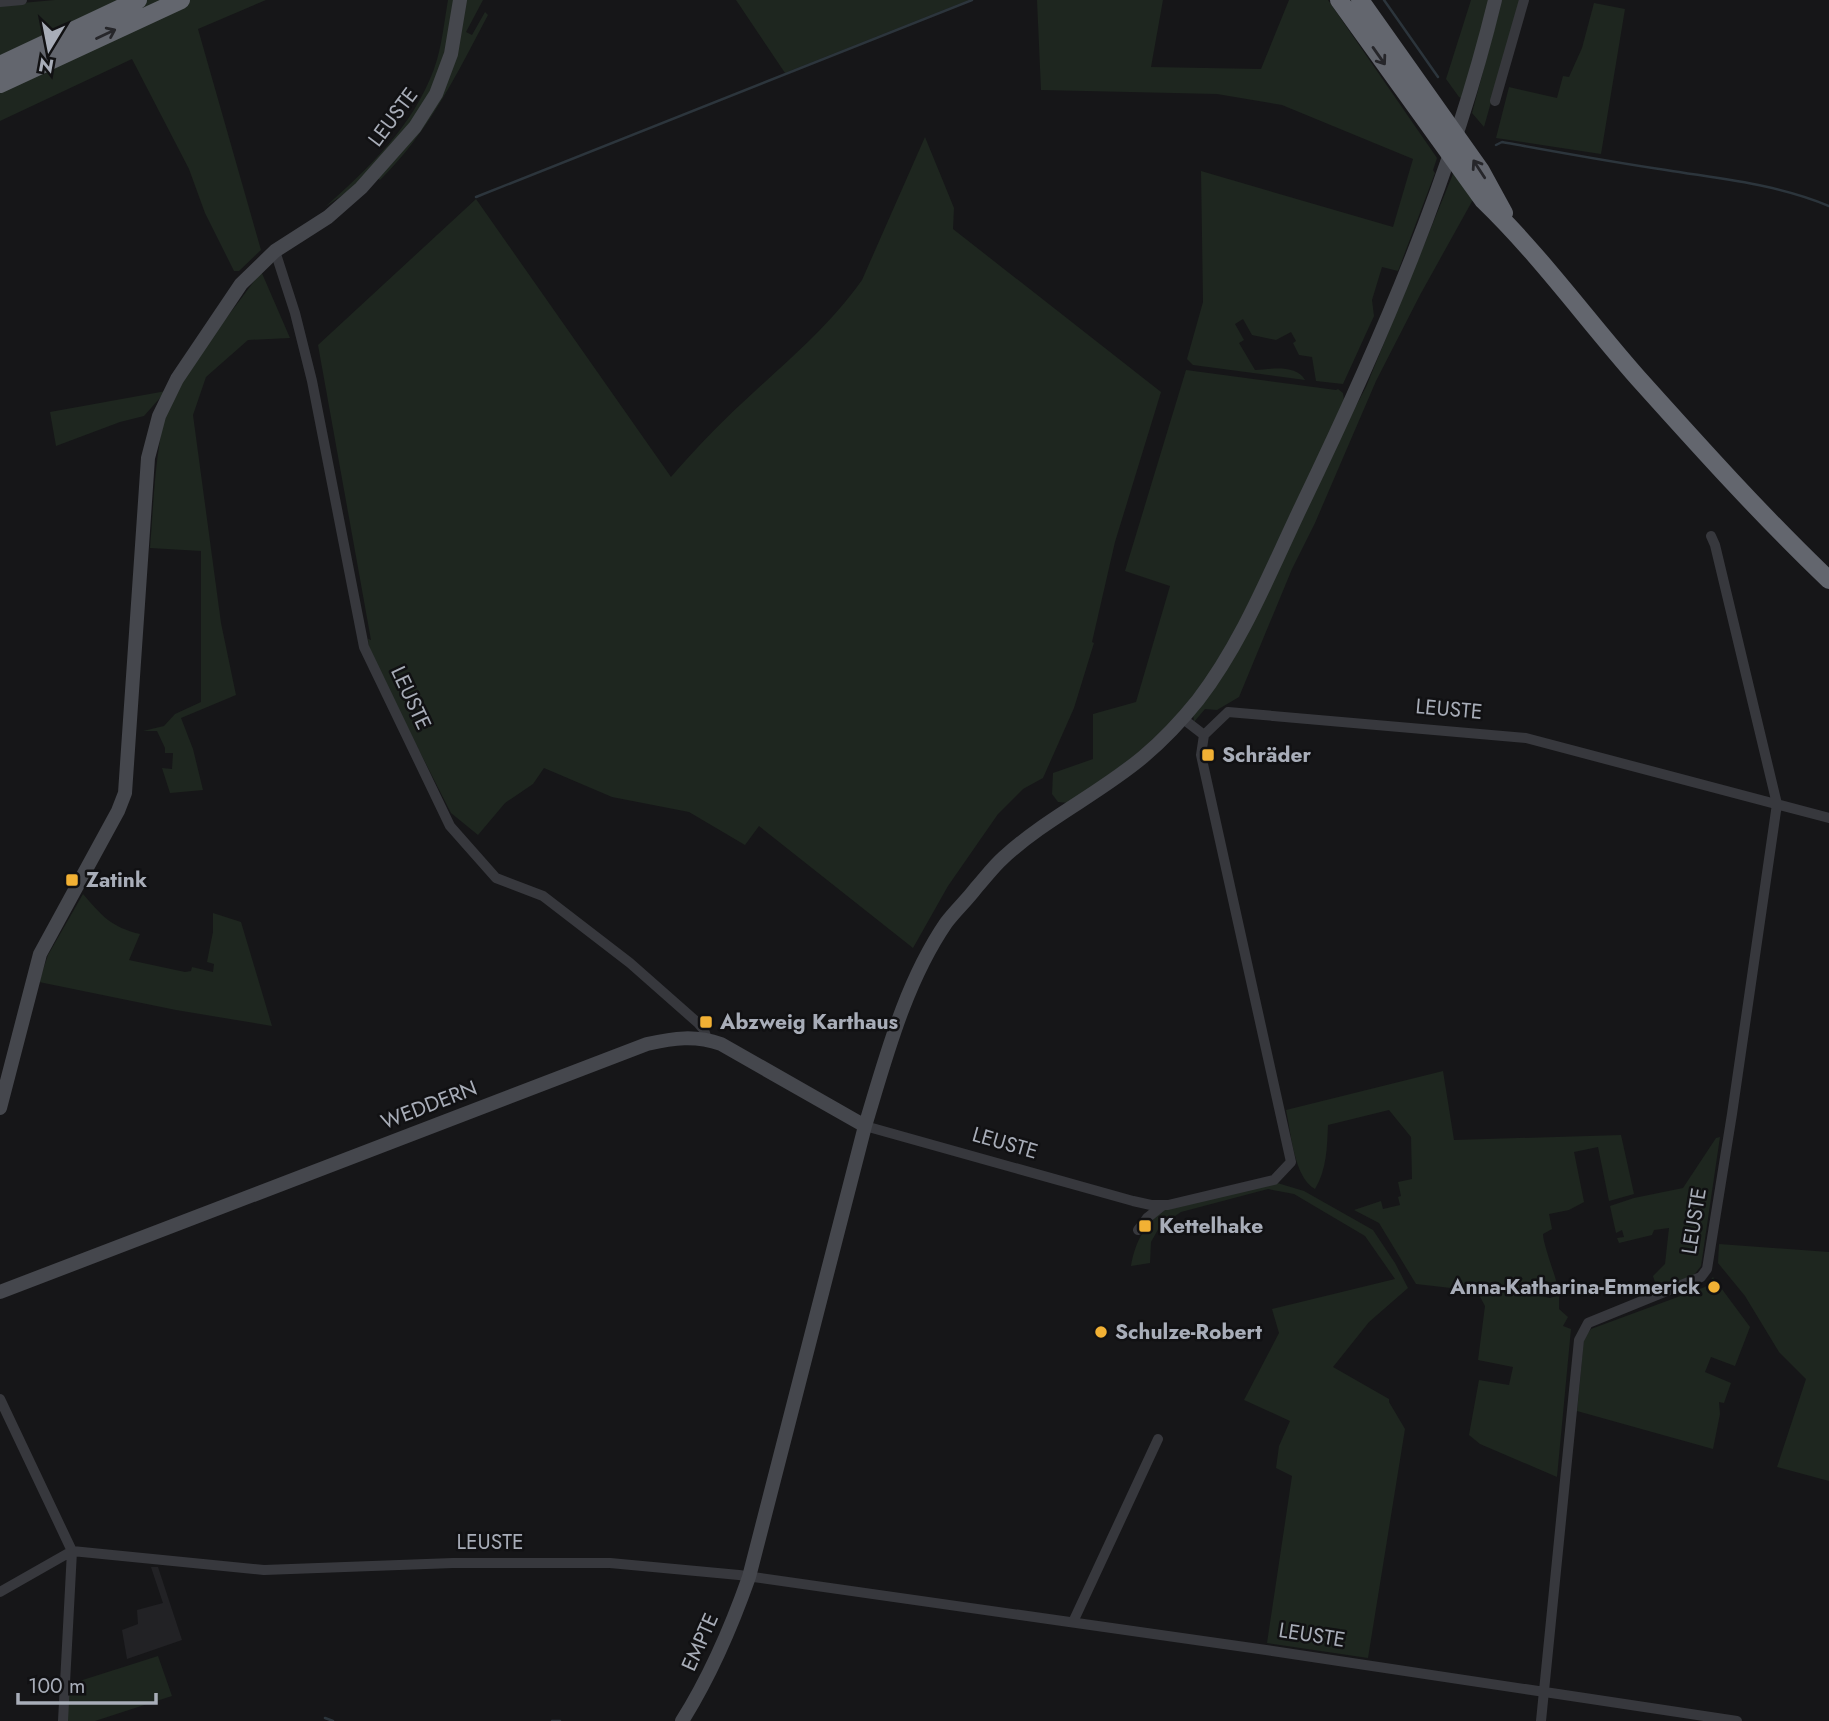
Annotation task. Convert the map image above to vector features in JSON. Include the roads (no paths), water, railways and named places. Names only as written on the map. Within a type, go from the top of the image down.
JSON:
[{"type":"highway","points":[[0,65],[138,0]]},
{"type":"highway","points":[[0,84],[181,0]]},
{"type":"highway","points":[[1339,0],[1483,200],[1512,228],[1638,377],[1779,532],[1829,580]]},
{"type":"highway","points":[[1360,0],[1481,171],[1512,228]]},
{"type":"street","points":[[0,2],[22,0]]},
{"type":"street","name":"LEUSTE","points":[[0,1108],[40,954],[118,811],[125,793],[148,458],[159,416],[177,379],[242,284],[275,251],[328,216],[361,188],[415,127],[436,94],[447,64],[460,0]]},
{"type":"street","name":"EMPTE","points":[[682,1721],[706,1682],[731,1629],[749,1577],[865,1126],[906,999],[946,923],[1002,859],[1060,814],[1143,757],[1182,718],[1221,667],[1354,397],[1399,294],[1466,107],[1496,0]]},
{"type":"street","points":[[1495,101],[1524,0]]},
{"type":"street","name":"LEUSTE","points":[[275,251],[295,313],[312,381],[364,647],[450,825],[496,878],[542,896],[619,955],[698,1023],[707,1039]]},
{"type":"street","name":"LEUSTE","points":[[1541,1721],[1579,1340],[1588,1323],[1701,1277],[1707,1269],[1777,804],[1711,536]]},
{"type":"street","name":"LEUSTE","points":[[865,1126],[1133,1201],[1162,1206],[1274,1180],[1291,1162],[1202,755],[1204,735],[1228,712],[1526,738],[1829,818]]},
{"type":"street","points":[[1182,718],[1204,735]]},
{"type":"street","name":"WEDDERN","points":[[0,1292],[648,1044],[679,1037],[707,1039],[865,1126]]},
{"type":"street","name":"LEUSTE","points":[[1133,1201],[1140,1215],[1140,1227],[1162,1206]]},
{"type":"street","points":[[0,1399],[72,1551],[63,1721]]},
{"type":"street","points":[[1073,1622],[1158,1439]]},
{"type":"street","points":[[0,1592],[72,1551]]},
{"type":"street","name":"LEUSTE","points":[[72,1551],[264,1570],[453,1563],[610,1563],[749,1577],[1073,1622],[1737,1721]]},
{"type":"waterway","points":[[476,197],[972,0]]},
{"type":"waterway","points":[[1384,0],[1438,77]]},
{"type":"waterway","points":[[1496,145],[1502,142],[1749,183],[1789,192],[1829,206]]},
{"type":"waterway","points":[[325,1718],[333,1721]]},
{"type":"waterway","points":[[552,1721],[560,1721]]},
{"type":"place","name":"Schräder","points":[[1208,755]]},
{"type":"place","name":"Zatink","points":[[72,880]]},
{"type":"place","name":"Abzweig Karthaus","points":[[706,1022]]},
{"type":"place","name":"Kettelhake","points":[[1145,1226]]},
{"type":"place","name":"Anna-Katharina-Emmerick","points":[[1714,1287]]},
{"type":"place","name":"Schulze-Robert","points":[[1101,1332]]}]
